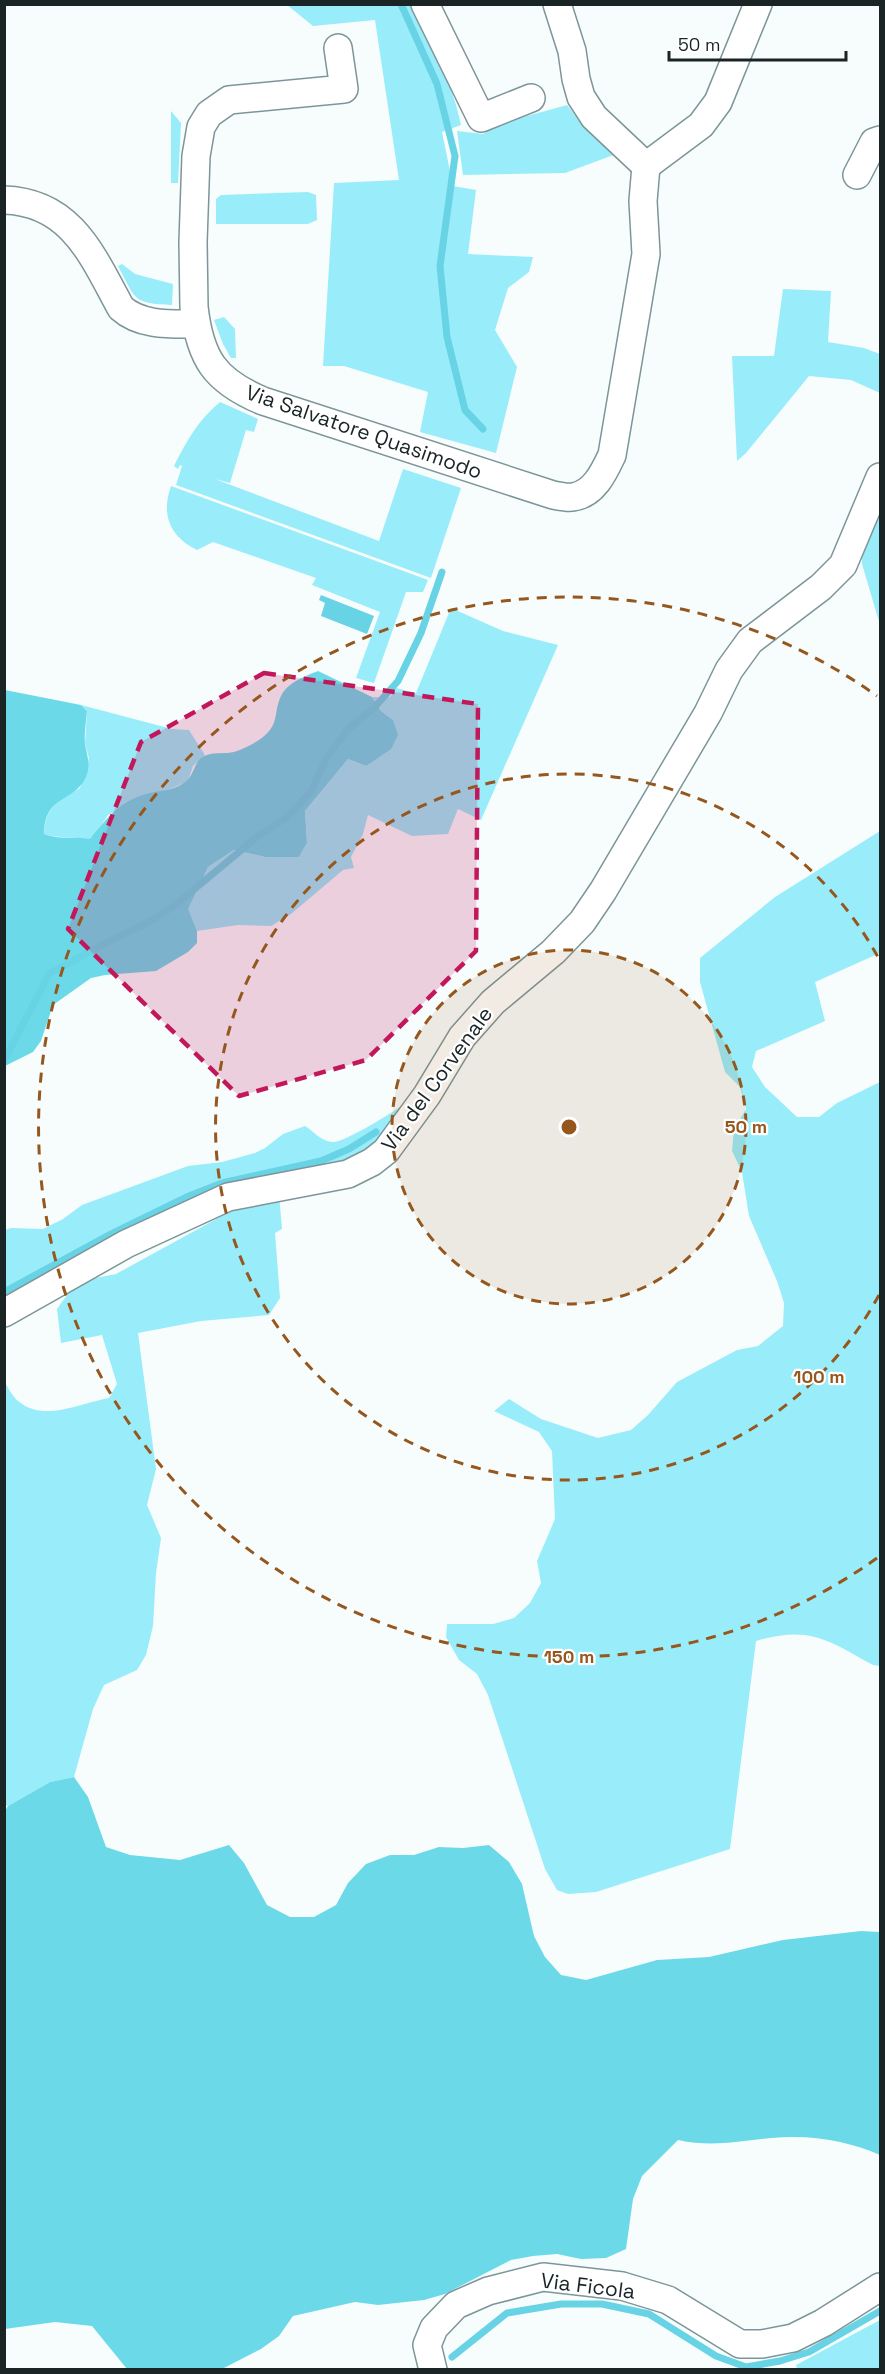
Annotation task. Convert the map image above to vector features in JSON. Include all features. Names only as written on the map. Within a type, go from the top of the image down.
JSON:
[{"type":"street","points":[[425,4],[481,118],[531,98]]},
{"type":"street","points":[[557,4],[572,51],[581,97],[594,117],[646,166],[700,125],[718,102],[758,4]]},
{"type":"street","name":"Via Salvatore Quasimodo","points":[[338,48],[344,89],[229,100],[209,114],[201,127],[196,156],[193,242],[196,324],[205,353],[222,378],[242,392],[296,412],[552,495],[573,497],[589,490],[603,474],[612,455],[646,254],[643,201],[646,166]]},
{"type":"street","points":[[857,175],[874,142],[880,140]]},
{"type":"street","points":[[4,200],[25,201],[46,209],[67,224],[84,241],[121,308],[130,316],[144,321],[196,324]]},
{"type":"street","name":"Via del Corvenale","points":[[4,1313],[126,1244],[228,1197],[348,1174],[372,1162],[386,1151],[427,1095],[462,1037],[493,1002],[553,952],[582,922],[603,891],[708,712],[729,670],[750,641],[820,587],[843,566],[880,477]]},
{"type":"street","name":"Via Ficola","points":[[431,2363],[427,2345],[434,2328],[456,2305],[488,2291],[543,2277],[622,2286],[668,2300],[741,2343],[762,2344],[793,2338],[880,2287]]},
{"type":"highlighted area","points":[[264,673],[478,704],[476,951],[366,1060],[239,1096],[68,929],[141,742]]},
{"type":"shaded area","points":[[287,5],[412,5],[447,78],[461,125],[442,132],[453,186],[476,190],[468,254],[533,257],[529,272],[508,288],[495,330],[517,367],[496,453],[420,432],[428,392],[344,366],[323,366],[334,183],[399,180],[375,20],[313,26]]},
{"type":"shaded area","points":[[567,105],[582,125],[616,154],[565,173],[463,175],[457,131],[483,134],[498,124]]},
{"type":"shaded area","points":[[171,111],[181,123],[178,183],[171,183]]},
{"type":"shaded area","points":[[308,192],[316,195],[317,220],[308,224],[216,224],[216,199],[221,195]]},
{"type":"shaded area","points":[[122,264],[135,274],[173,284],[172,305],[149,303],[137,298],[118,266]]},
{"type":"shaded area","points":[[783,289],[831,291],[828,342],[864,348],[880,354],[880,393],[851,380],[809,376],[737,461],[732,356],[774,356]]},
{"type":"shaded area","points":[[224,317],[235,329],[236,358],[231,358],[214,320]]},
{"type":"shaded area","points":[[220,402],[258,419],[254,432],[246,430],[230,483],[215,479],[379,541],[403,469],[461,488],[431,578],[176,485],[182,466],[180,465],[178,469],[174,466],[199,424]]},
{"type":"shaded area","points":[[171,486],[428,580],[423,592],[406,592],[374,683],[356,678],[380,612],[312,585],[316,578],[213,542],[197,550],[187,544],[174,531],[167,515]]},
{"type":"shaded area","points":[[880,498],[880,625],[862,564],[862,542]]},
{"type":"shaded area","points":[[321,595],[374,616],[367,634],[321,616],[325,603],[319,600]]},
{"type":"shaded area","points":[[451,608],[503,631],[558,645],[481,820],[458,809],[448,834],[412,836],[368,815],[363,834],[351,857],[354,868],[343,870],[291,914],[271,926],[238,925],[197,931],[187,909],[208,867],[234,850],[265,857],[299,857],[307,843],[305,811],[348,759],[366,766],[393,720],[381,711],[372,697],[390,697],[396,688],[416,693]]},
{"type":"shaded area","points":[[318,671],[372,697],[381,711],[393,720],[398,735],[391,749],[366,766],[348,759],[305,811],[307,843],[299,857],[265,857],[234,850],[208,867],[188,909],[197,931],[197,943],[188,952],[156,971],[91,978],[53,1005],[41,1041],[33,1052],[5,1066],[5,690],[81,705],[87,711],[85,740],[88,764],[86,777],[75,791],[49,812],[44,834],[90,839],[120,806],[146,794],[175,788],[185,782],[202,757],[234,752],[260,739],[272,727],[281,696],[287,687]]},
{"type":"shaded area","points":[[81,705],[172,729],[189,730],[205,755],[193,766],[188,781],[162,793],[148,794],[108,815],[91,840],[44,834],[50,811],[59,801],[80,788],[89,758],[85,743],[87,711]]},
{"type":"shaded area","points":[[880,831],[880,953],[815,982],[825,1021],[756,1051],[752,1067],[765,1087],[797,1117],[819,1117],[837,1103],[880,1082],[880,1666],[873,1665],[830,1642],[804,1635],[774,1636],[756,1641],[730,1849],[596,1892],[568,1894],[557,1890],[545,1869],[488,1695],[477,1674],[459,1660],[446,1637],[447,1624],[493,1624],[514,1618],[530,1603],[541,1583],[537,1561],[555,1519],[552,1451],[539,1432],[494,1411],[509,1399],[541,1419],[598,1438],[631,1430],[648,1415],[677,1382],[737,1350],[758,1346],[783,1326],[784,1303],[749,1216],[742,1172],[732,1151],[734,1129],[746,1109],[740,1087],[725,1072],[700,982],[700,958],[775,897]]},
{"type":"shaded area","points":[[404,1104],[378,1142],[356,1162],[232,1183],[5,1307],[5,1230],[11,1228],[43,1229],[63,1219],[82,1205],[188,1166],[222,1162],[255,1153],[283,1134],[305,1126],[325,1140],[339,1141],[369,1126]]},
{"type":"shaded area","points":[[279,1194],[282,1229],[275,1233],[280,1298],[269,1315],[201,1321],[138,1333],[156,1469],[147,1505],[161,1538],[156,1573],[153,1626],[146,1655],[137,1670],[104,1685],[93,1709],[74,1777],[50,1782],[8,1806],[4,1805],[4,1381],[18,1401],[39,1411],[62,1410],[109,1398],[117,1384],[102,1335],[61,1343],[57,1309],[64,1299],[81,1283],[116,1274],[240,1206]]},
{"type":"shaded area","points":[[74,1777],[88,1797],[106,1847],[130,1855],[180,1860],[229,1845],[244,1863],[267,1905],[290,1917],[314,1917],[336,1905],[348,1883],[366,1864],[390,1855],[414,1855],[439,1847],[463,1848],[489,1845],[509,1862],[522,1884],[534,1936],[545,1957],[561,1975],[586,1980],[657,1960],[709,1957],[783,1940],[861,1931],[880,1932],[880,2155],[848,2144],[812,2138],[789,2137],[721,2143],[678,2140],[642,2176],[633,2199],[626,2249],[606,2258],[581,2259],[557,2254],[511,2260],[445,2294],[424,2300],[378,2305],[355,2302],[293,2316],[279,2336],[261,2349],[222,2369],[127,2369],[92,2326],[55,2322],[5,2329],[5,1811],[8,1806],[50,1782]]},
{"type":"shaded area","points":[[880,2320],[880,2369],[797,2369],[796,2365]]},
{"type":"waterway","points":[[401,4],[437,84],[455,156],[440,266],[447,337],[465,410],[483,429]]},
{"type":"waterway","points":[[4,1061],[49,974],[144,925],[174,906],[257,837],[286,818],[311,792],[326,759],[347,730],[374,708],[398,681],[421,633],[442,572]]},
{"type":"waterway","points":[[4,1292],[109,1235],[189,1196],[222,1183],[321,1161],[349,1149],[376,1132]]},
{"type":"waterway","points":[[452,2357],[507,2313],[561,2304],[602,2304],[649,2314],[716,2356],[746,2367],[780,2361],[809,2352],[880,2311]]}]
